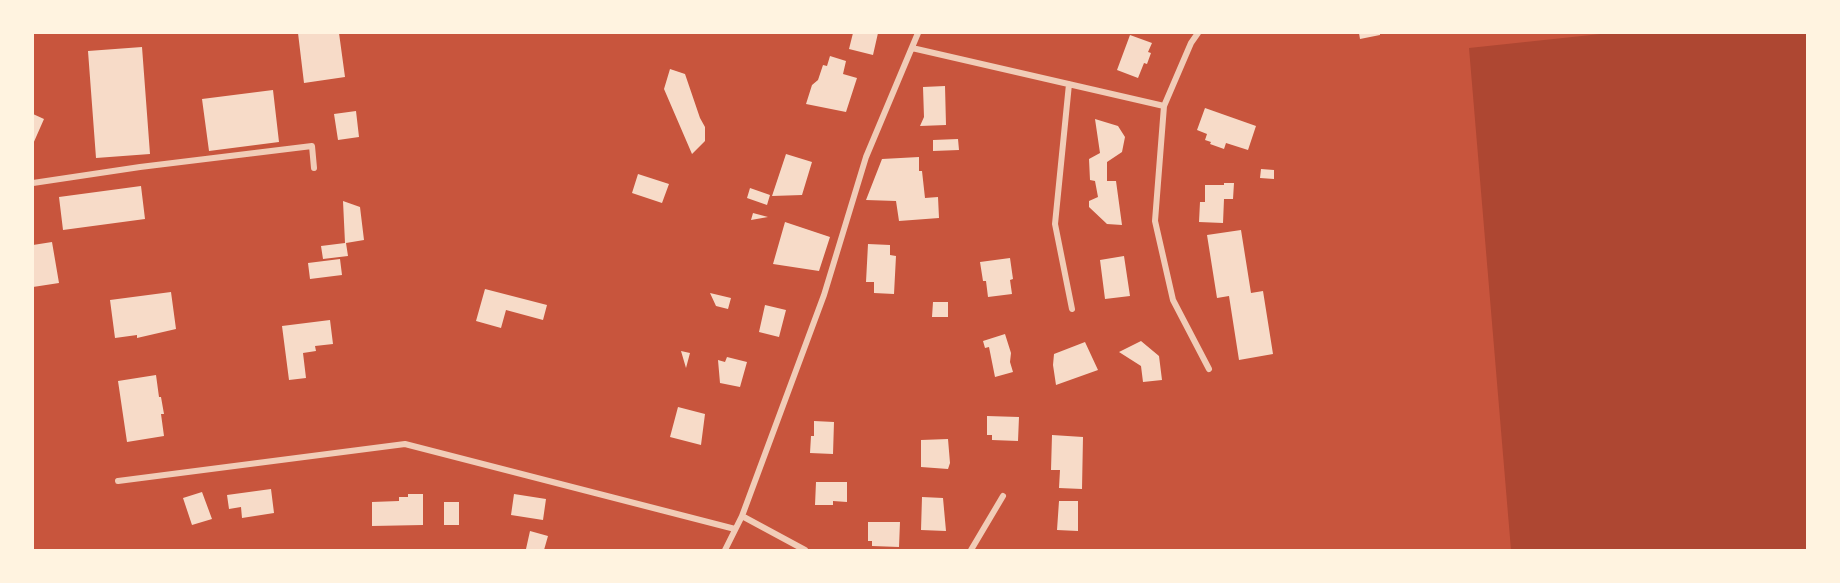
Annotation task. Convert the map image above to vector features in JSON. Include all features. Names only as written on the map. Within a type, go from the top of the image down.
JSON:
[{"type":"street","points":[[724,550],[742,516],[824,295],[866,157],[918,33]]},
{"type":"street","points":[[1198,33],[1191,43],[1164,106],[1155,222],[1173,300],[1209,369]]},
{"type":"street","points":[[912,48],[1164,106]]},
{"type":"street","points":[[1069,84],[1056,224],[1072,309]]},
{"type":"street","points":[[33,183],[312,146],[314,168]]},
{"type":"street","points":[[118,481],[405,444],[735,529]]},
{"type":"street","points":[[971,550],[1003,496]]},
{"type":"street","points":[[742,516],[806,550]]},
{"type":"shaded area","points":[[1610,33],[1807,33],[1807,550],[1511,550],[1469,48]]},
{"type":"building","points":[[298,33],[339,33],[345,77],[304,83]]},
{"type":"building","points":[[853,33],[878,33],[873,55],[849,49]]},
{"type":"building","points":[[1359,33],[1380,33],[1380,35],[1360,39]]},
{"type":"building","points":[[1130,35],[1152,43],[1148,52],[1151,53],[1147,64],[1144,63],[1138,78],[1117,70]]},
{"type":"building","points":[[142,47],[150,154],[96,158],[88,51]]},
{"type":"building","points":[[830,56],[846,61],[843,74],[857,78],[846,112],[806,104],[812,85],[818,80],[823,65],[827,66]]},
{"type":"building","points":[[670,69],[685,74],[705,127],[705,141],[692,154],[664,89]]},
{"type":"building","points":[[945,86],[946,125],[920,126],[924,117],[923,87]]},
{"type":"building","points":[[273,90],[279,142],[209,151],[202,99]]},
{"type":"building","points":[[1205,108],[1256,126],[1248,150],[1226,143],[1224,149],[1205,140],[1207,134],[1197,130]]},
{"type":"building","points":[[356,111],[359,137],[338,140],[334,114]]},
{"type":"building","points":[[33,114],[44,119],[33,144]]},
{"type":"building","points":[[1095,119],[1118,126],[1125,137],[1122,152],[1107,162],[1107,181],[1116,181],[1122,225],[1107,224],[1089,207],[1089,201],[1098,197],[1095,181],[1090,180],[1089,159],[1100,153]]},
{"type":"building","points":[[958,139],[959,150],[933,151],[933,140]]},
{"type":"building","points":[[786,154],[812,162],[802,195],[772,196]]},
{"type":"building","points":[[919,157],[919,171],[922,171],[925,198],[938,197],[939,218],[899,221],[896,201],[866,200],[882,159]]},
{"type":"building","points":[[1261,169],[1274,170],[1274,179],[1260,178]]},
{"type":"building","points":[[638,174],[669,184],[662,203],[632,193]]},
{"type":"building","points":[[1224,183],[1234,183],[1233,199],[1224,199],[1223,223],[1199,222],[1200,202],[1205,202],[1205,185],[1224,185]]},
{"type":"building","points":[[141,186],[145,219],[63,230],[59,197]]},
{"type":"building","points":[[750,188],[770,195],[767,205],[747,198]]},
{"type":"building","points":[[343,201],[360,207],[364,240],[346,243],[348,256],[323,259],[321,246],[345,243]]},
{"type":"building","points":[[753,213],[768,217],[751,220]]},
{"type":"building","points":[[785,222],[830,237],[819,271],[773,264]]},
{"type":"building","points":[[1241,230],[1251,293],[1263,291],[1273,354],[1239,360],[1229,296],[1217,298],[1207,235]]},
{"type":"building","points":[[52,242],[59,283],[33,287],[33,245]]},
{"type":"building","points":[[868,244],[890,245],[890,255],[896,256],[894,294],[874,293],[874,282],[866,282]]},
{"type":"building","points":[[1124,256],[1130,296],[1105,299],[1100,260]]},
{"type":"building","points":[[1010,258],[1013,279],[1010,280],[1012,294],[988,297],[980,262]]},
{"type":"building","points":[[340,259],[342,275],[310,279],[308,263]]},
{"type":"building","points":[[485,289],[547,305],[543,320],[506,310],[501,328],[476,321]]},
{"type":"building","points":[[171,292],[176,329],[137,338],[137,335],[115,338],[110,300]]},
{"type":"building","points":[[710,293],[731,298],[728,309],[716,306]]},
{"type":"building","points":[[933,302],[948,302],[948,317],[932,317]]},
{"type":"building","points":[[765,305],[786,310],[779,337],[759,332]]},
{"type":"building","points":[[330,320],[333,344],[315,346],[316,351],[303,353],[306,378],[289,380],[282,326]]},
{"type":"building","points":[[1005,334],[1011,353],[1010,362],[1013,372],[995,377],[989,347],[985,348],[983,341]]},
{"type":"building","points":[[1141,341],[1159,356],[1162,380],[1143,382],[1141,366],[1119,352]]},
{"type":"building","points":[[1085,342],[1098,370],[1056,385],[1054,354]]},
{"type":"building","points":[[681,351],[690,353],[686,368]]},
{"type":"building","points":[[727,357],[747,362],[740,387],[720,383],[718,360],[725,362]]},
{"type":"building","points":[[156,375],[164,414],[161,414],[164,436],[127,442],[118,381]]},
{"type":"building","points":[[678,407],[705,414],[701,445],[670,437]]},
{"type":"building","points":[[987,416],[1019,417],[1018,441],[992,440],[992,435],[987,435]]},
{"type":"building","points":[[814,421],[834,422],[833,454],[810,453],[811,436],[814,436]]},
{"type":"building","points":[[1052,435],[1083,437],[1082,489],[1059,488],[1060,470],[1051,470]]},
{"type":"building","points":[[948,439],[950,463],[948,469],[921,467],[921,440]]},
{"type":"building","points":[[816,482],[847,482],[847,502],[833,501],[833,505],[815,505]]},
{"type":"building","points":[[271,489],[274,513],[242,518],[241,507],[229,509],[227,495]]},
{"type":"building","points":[[202,492],[212,519],[192,525],[183,498]]},
{"type":"building","points":[[408,494],[423,494],[423,525],[372,526],[372,502],[399,501],[399,497],[408,497]]},
{"type":"building","points":[[514,494],[546,499],[543,520],[511,515]]},
{"type":"building","points":[[922,497],[943,498],[946,531],[921,530]]},
{"type":"building","points":[[1059,501],[1078,501],[1078,531],[1057,530]]},
{"type":"building","points":[[444,502],[459,502],[459,525],[444,525]]},
{"type":"building","points":[[868,522],[900,522],[899,547],[872,546],[872,541],[868,541]]},
{"type":"building","points":[[530,531],[548,536],[544,550],[526,549]]}]
